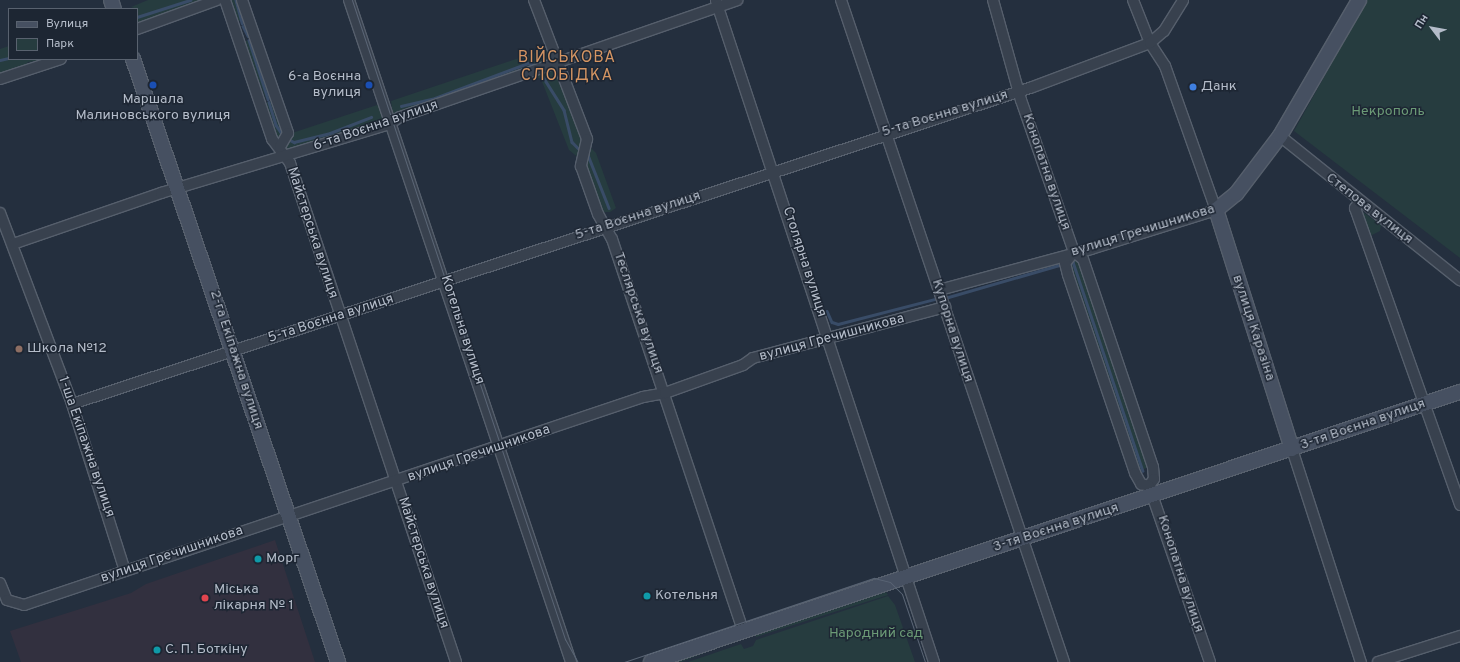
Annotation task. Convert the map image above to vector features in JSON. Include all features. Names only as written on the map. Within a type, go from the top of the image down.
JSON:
[{"type":"main road","name":"вулиця Гречишникова","points":[[1216,210],[1236,194],[1280,136],[1359,0]]},
{"type":"main road","name":"2-га Екіпажна вулиця","points":[[133,60],[338,662]]},
{"type":"main road","name":"вулиця Каразіна","points":[[1216,210],[1292,449]]},
{"type":"main road","name":"3-тя Воєнна вулиця","points":[[651,662],[1021,540],[1151,491],[1292,449],[1460,392]]},
{"type":"street","points":[[138,29],[217,0]]},
{"type":"street","name":"Майстерська вулиця","points":[[225,0],[272,139],[280,147],[284,157],[456,662]]},
{"type":"street","points":[[242,0],[288,133],[280,147]]},
{"type":"street","name":"Котельна вулиця","points":[[349,0],[501,447],[570,662]]},
{"type":"street","name":"Теслярська вулиця","points":[[534,0],[556,62],[588,139],[581,166],[606,227],[664,393],[744,631]]},
{"type":"street","name":"6-та Воєнна вулиця","points":[[13,244],[177,188],[284,157],[392,123],[717,3],[737,0]]},
{"type":"street","name":"Купорна вулиця","points":[[841,0],[888,131],[1021,540],[1064,662]]},
{"type":"street","name":"Конопатна вулиця","points":[[993,0],[1019,91],[1074,252],[1083,259],[1153,466],[1154,480],[1151,491],[1210,662]]},
{"type":"street","name":"вулиця Каразіна","points":[[1133,0],[1150,43],[1165,66],[1216,210]]},
{"type":"street","name":"5-та Воєнна вулиця","points":[[72,404],[775,172],[888,131],[1019,91],[1150,43],[1164,31],[1183,0]]},
{"type":"street","name":"Столярна вулиця","points":[[717,3],[775,172],[904,579],[934,662]]},
{"type":"street","points":[[0,79],[58,60]]},
{"type":"street","name":"Степова вулиця","points":[[1280,136],[1360,202],[1460,280]]},
{"type":"street","points":[[1360,202],[1355,208],[1426,404],[1460,505]]},
{"type":"street","name":"вулиця Гречишникова","points":[[939,290],[1216,210]]},
{"type":"street","name":"1-ша Екіпажна вулиця","points":[[0,213],[13,244],[72,404],[125,571]]},
{"type":"street","points":[[1074,252],[1065,263],[1068,275],[1134,473],[1142,484],[1151,491]]},
{"type":"street","name":"вулиця Гречишникова","points":[[0,583],[5,596],[15,604],[24,605],[288,515],[501,447],[643,397],[664,393],[743,365],[753,358],[829,340],[945,307]]},
{"type":"street","name":"вулиця Каразіна","points":[[1292,449],[1361,662]]},
{"type":"street","points":[[1378,662],[1413,657],[1460,636]]},
{"type":"shaded area","name":"Міська лікарня № 1","points":[[275,540],[315,662],[21,662],[10,631],[131,593],[146,584]]},
{"type":"green space","points":[[148,0],[210,0],[138,24],[138,8],[131,7]]},
{"type":"green space","points":[[229,0],[240,0],[246,21],[236,21]]},
{"type":"green space","name":"Некрополь","points":[[1367,0],[1460,0],[1460,258],[1294,131]]},
{"type":"green space","points":[[252,39],[272,96],[266,99],[244,42]]},
{"type":"green space","points":[[8,46],[8,60],[47,60],[28,62],[21,70],[0,76],[0,49]]},
{"type":"green space","points":[[546,49],[551,60],[393,115],[391,101]]},
{"type":"green space","points":[[552,68],[557,70],[583,136],[580,159],[569,150],[541,79],[533,75]]},
{"type":"green space","points":[[272,101],[276,105],[284,137],[276,141],[265,103]]},
{"type":"green space","points":[[377,105],[381,107],[385,118],[382,123],[290,152],[287,150],[285,142],[292,133]]},
{"type":"green space","points":[[590,147],[596,153],[616,208],[610,212],[599,212],[583,166]]},
{"type":"green space","points":[[1360,210],[1381,225],[1380,231],[1368,237]]},
{"type":"green space","points":[[1073,255],[1079,259],[1149,467],[1136,472],[1068,260]]},
{"type":"green space","points":[[886,592],[888,595],[756,637],[756,635]]},
{"type":"green space","name":"Народний сад","points":[[888,596],[895,605],[915,662],[688,662],[741,644],[744,649],[753,646],[756,640]]},
{"type":"green space","points":[[736,641],[681,662],[670,662]]},
{"type":"waterway","points":[[138,17],[190,0]]},
{"type":"waterway","points":[[236,0],[242,23]]},
{"type":"waterway","points":[[243,26],[248,36]]},
{"type":"waterway","points":[[249,40],[268,99]]},
{"type":"waterway","points":[[0,60],[8,58]]},
{"type":"waterway","points":[[401,106],[435,98],[528,63],[535,65]]},
{"type":"waterway","points":[[540,72],[564,110],[572,142],[581,151]]},
{"type":"waterway","points":[[269,102],[276,125],[284,137]]},
{"type":"waterway","points":[[288,139],[294,142],[330,133],[371,117]]},
{"type":"waterway","points":[[588,155],[609,208]]},
{"type":"waterway","points":[[1070,263],[1073,262],[1143,471]]},
{"type":"waterway","points":[[945,298],[1063,264]]},
{"type":"waterway","points":[[827,311],[832,322],[838,324],[935,299]]},
{"type":"tram line","points":[[352,0],[565,639],[578,662]]},
{"type":"tram line","points":[[624,662],[874,578],[890,582],[902,594],[925,662]]},
{"type":"place","name":"Маршала Малиновського вулиця","points":[[153,85]]},
{"type":"place","name":"6-а Воєнна вулиця","points":[[369,85]]},
{"type":"place","name":"Данк","points":[[1193,87]]},
{"type":"place","name":"Школа №12","points":[[19,349]]},
{"type":"place","name":"Морг","points":[[258,559]]},
{"type":"place","name":"Котельня","points":[[647,596]]},
{"type":"place","name":"Міська лікарня № 1","points":[[205,598]]},
{"type":"place","name":"С. П. Боткіну","points":[[157,650]]},
{"type":"district","name":"ВІЙСЬКОВА СЛОБІДКА","points":[[567,67]]}]
